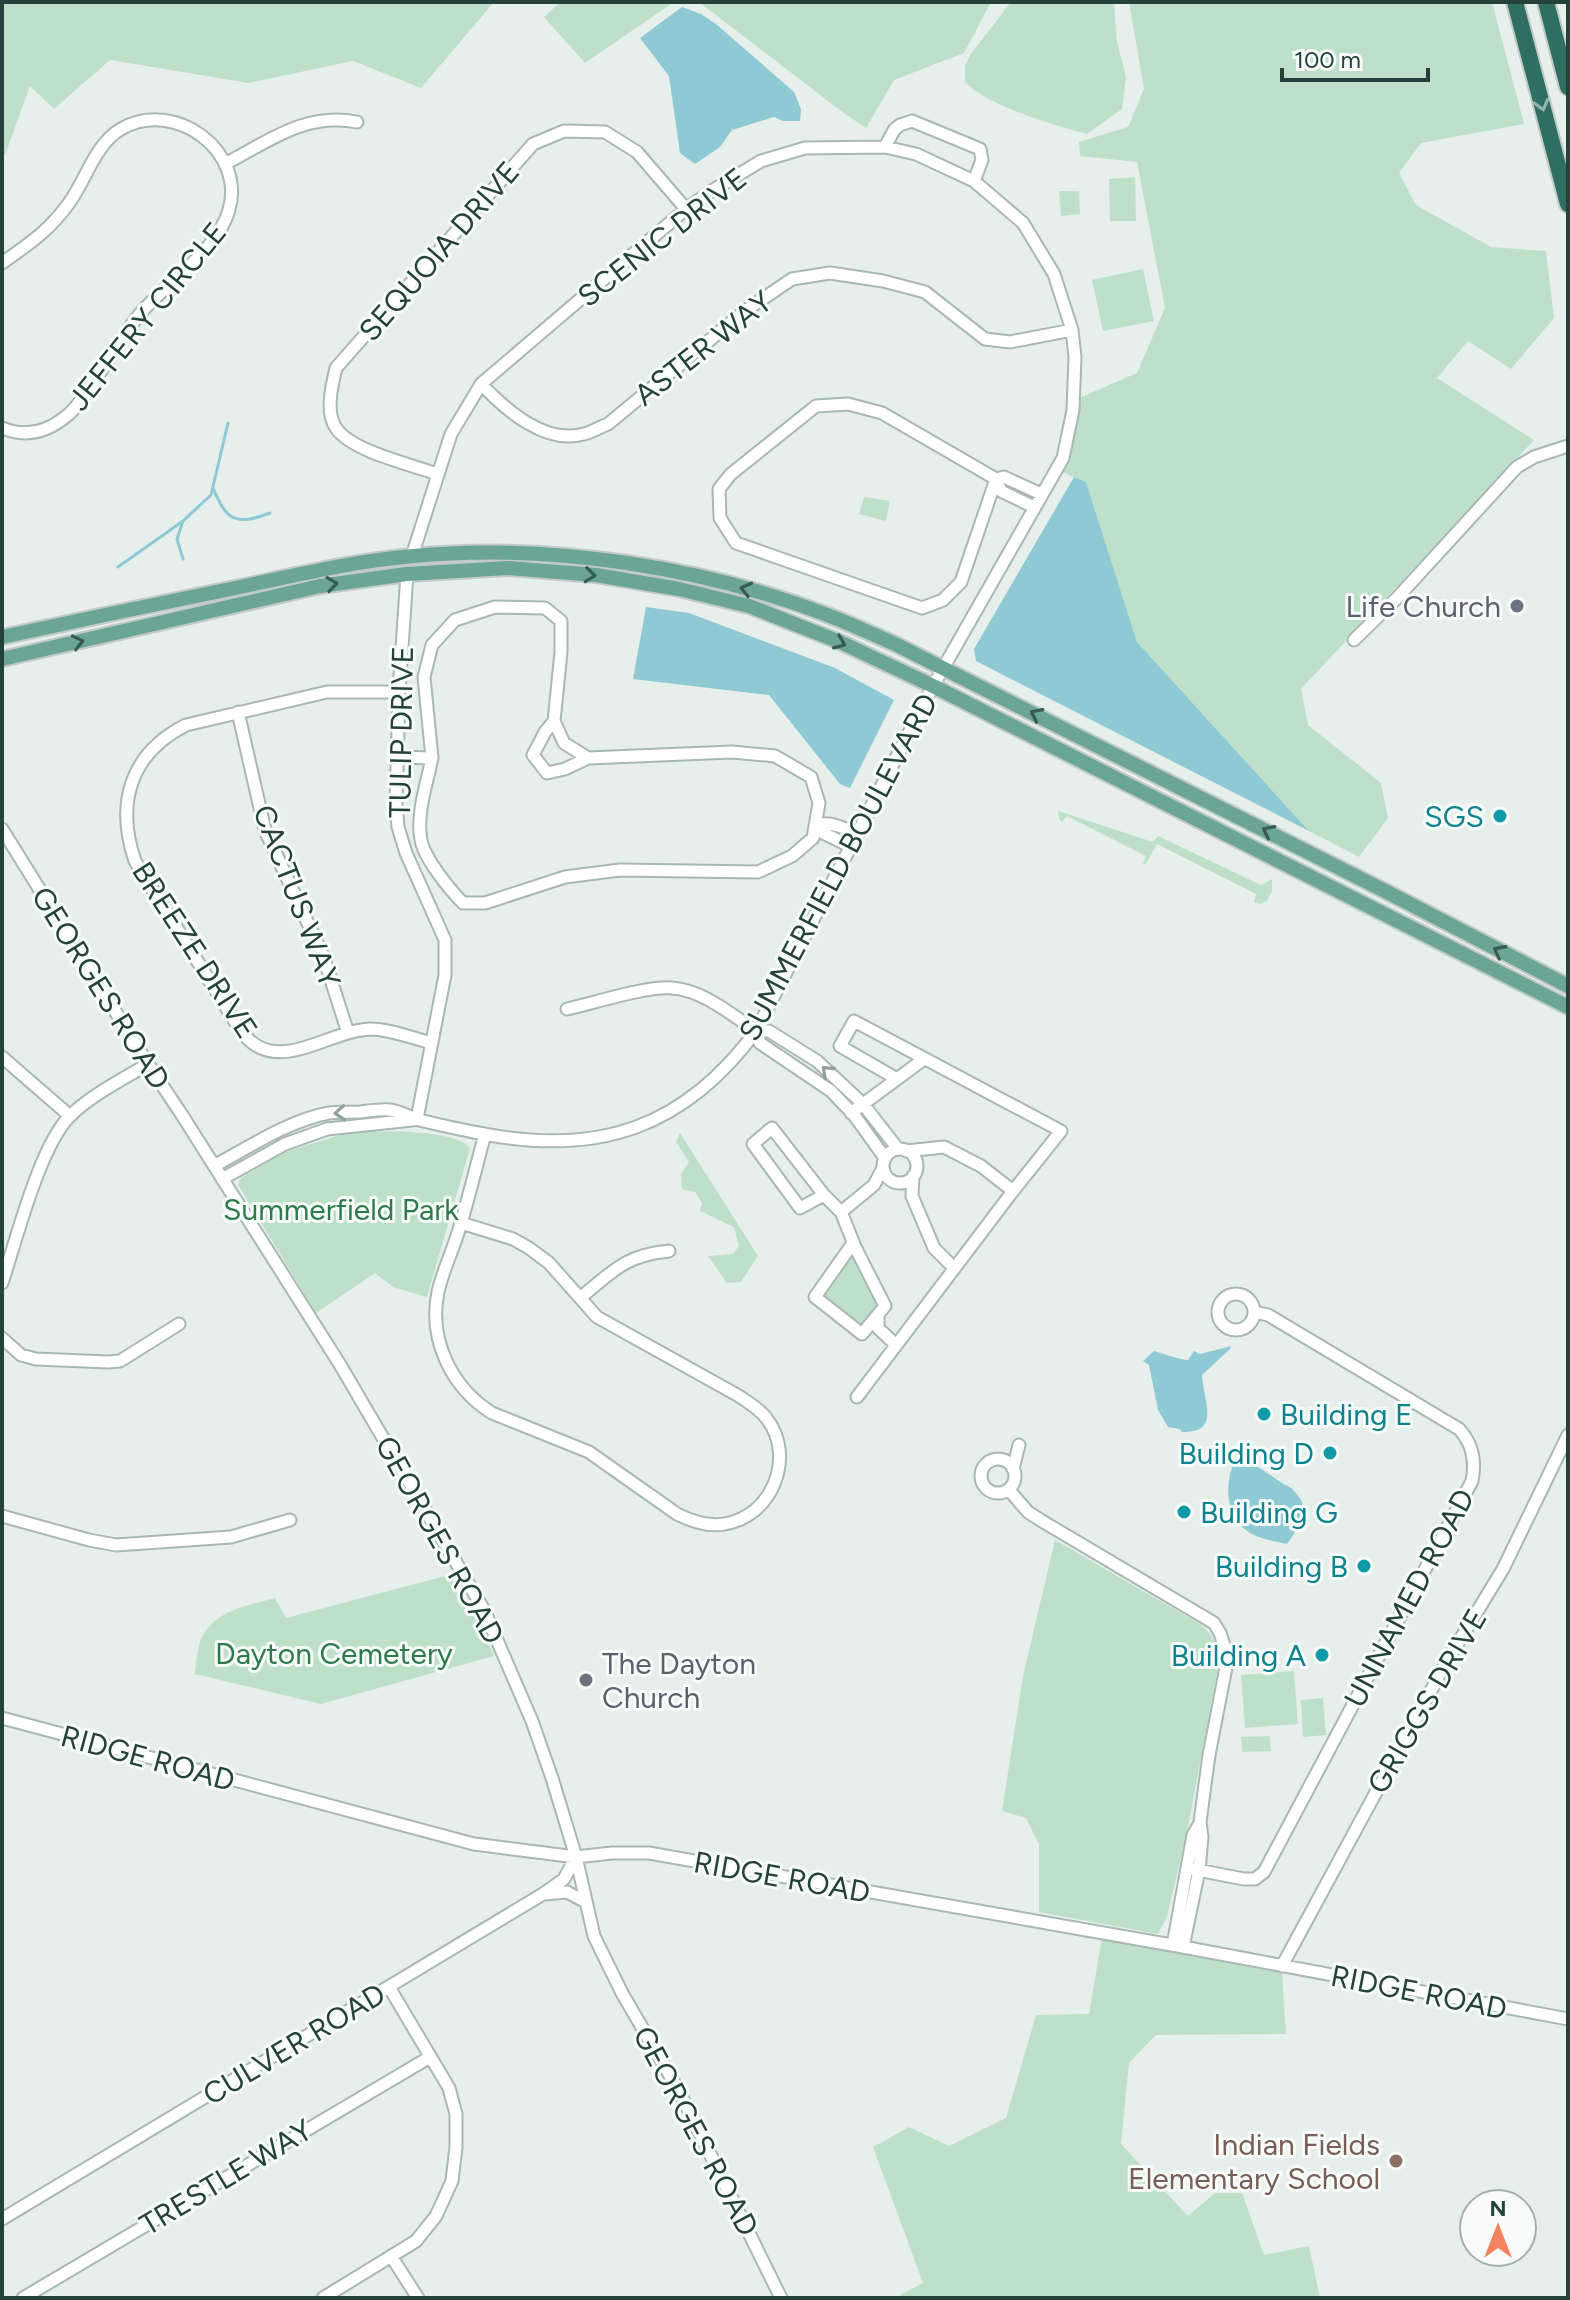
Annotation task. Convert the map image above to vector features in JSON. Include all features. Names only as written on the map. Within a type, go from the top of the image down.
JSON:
[{"type":"highway","points":[[1515,2],[1568,204]]},
{"type":"highway","points":[[1546,2],[1568,87]]},
{"type":"main road","points":[[2,637],[336,567],[412,556],[547,554],[651,566],[759,593],[829,615],[944,667],[1568,986]]},
{"type":"main road","points":[[2,659],[320,586],[407,574],[507,568],[596,575],[679,589],[749,606],[840,642],[1568,1007]]},
{"type":"street","points":[[2,263],[43,235],[71,201],[98,153],[111,137],[120,129],[140,121],[170,119],[184,124],[211,145],[225,164],[308,122],[357,122]]},
{"type":"street","points":[[885,147],[894,130],[912,121],[980,149],[982,160],[974,181]]},
{"type":"street","name":"SEQUOIA DRIVE","points":[[437,474],[353,445],[334,427],[329,395],[336,368],[533,144],[564,131],[605,132],[637,152],[686,209]]},
{"type":"street","name":"SCENIC DRIVE","points":[[412,556],[451,434],[481,384],[686,209],[761,161],[805,148],[885,147],[916,154],[974,181],[1023,223],[1054,274],[1072,330],[1075,357],[1073,410],[1063,458],[944,667]]},
{"type":"street","name":"JEFFERY CIRCLE","points":[[2,428],[26,435],[51,427],[73,412],[140,314],[224,225],[231,200],[225,164]]},
{"type":"street","name":"ASTER WAY","points":[[481,384],[528,424],[551,435],[583,435],[608,424],[745,311],[792,279],[830,273],[883,281],[925,292],[985,339],[1010,342],[1072,330]]},
{"type":"street","points":[[996,479],[961,582],[943,600],[922,608],[736,543],[720,518],[719,489],[731,474],[816,406],[848,404],[882,413],[996,479],[1001,491],[1034,507]]},
{"type":"street","points":[[1354,640],[1397,598],[1517,467],[1534,457],[1568,446]]},
{"type":"street","points":[[996,479],[1004,477],[1041,494]]},
{"type":"street","name":"TULIP DRIVE","points":[[407,574],[399,692],[398,827],[406,853],[445,940],[445,975],[417,1119]]},
{"type":"street","points":[[554,721],[533,755],[547,773],[565,769],[588,758],[732,752],[775,756],[811,777],[819,803],[813,838],[792,856],[758,872],[620,870],[565,877],[485,903],[463,903],[445,884],[421,842],[421,814],[432,758],[424,677],[432,645],[455,620],[495,607],[545,608],[561,621],[554,721],[564,743],[588,758]]},
{"type":"street","name":"SUMMERFIELD BOULEVARD","points":[[214,1166],[284,1128],[328,1113],[391,1110],[485,1134],[533,1142],[564,1142],[600,1138],[633,1129],[691,1098],[739,1054],[756,1031],[944,667]]},
{"type":"street","name":"BREEZE DRIVE","points":[[399,692],[339,691],[186,725],[151,748],[135,772],[126,815],[135,861],[245,1038],[265,1050],[286,1052],[372,1029],[432,1043]]},
{"type":"street","name":"CACTUS WAY","points":[[238,712],[265,830],[324,958],[348,1033]]},
{"type":"street","points":[[397,757],[432,758]]},
{"type":"street","points":[[815,825],[834,824],[858,834]]},
{"type":"street","points":[[815,825],[823,833],[852,847]]},
{"type":"street","name":"GEORGES ROAD","points":[[2,829],[339,1363],[484,1610],[532,1721],[576,1857],[584,1901],[596,1941],[622,1993],[679,2091],[781,2298]]},
{"type":"street","points":[[567,1009],[657,989],[672,988],[704,998],[756,1031],[769,1031],[817,1061],[863,1104],[917,1163]]},
{"type":"street","points":[[857,1397],[1061,1131],[854,1021],[840,1046],[897,1079]]},
{"type":"street","points":[[756,1031],[760,1043],[831,1091],[851,1113],[884,1163],[886,1176],[912,1196]]},
{"type":"street","points":[[2,1057],[70,1116]]},
{"type":"street","points":[[851,1113],[924,1059]]},
{"type":"street","points":[[2,1283],[33,1189],[54,1138],[70,1116],[148,1064]]},
{"type":"street","name":"SUMMERFIELD BOULEVARD","points":[[222,1179],[285,1144],[327,1129],[417,1119]]},
{"type":"street","points":[[824,1195],[800,1208],[753,1144],[772,1128],[841,1212],[885,1306],[862,1334],[815,1297],[854,1244]]},
{"type":"street","points":[[461,1223],[513,1239],[529,1248],[549,1263],[597,1317],[759,1410],[767,1419],[781,1457],[775,1484],[759,1506],[746,1516],[721,1525],[691,1521],[589,1452],[492,1413],[479,1405],[457,1382],[447,1366],[436,1326],[438,1293],[485,1134]]},
{"type":"street","points":[[841,1212],[874,1185],[893,1151],[944,1147],[981,1166],[1013,1191]]},
{"type":"street","points":[[927,1148],[917,1163],[912,1196],[934,1248],[954,1268]]},
{"type":"street","points":[[874,1185],[904,1182],[913,1176]]},
{"type":"street","points":[[580,1298],[621,1264],[651,1253],[669,1251]]},
{"type":"street","name":"UNNAMED ROAD","points":[[1193,1869],[1244,1879],[1255,1879],[1264,1872],[1472,1481],[1475,1466],[1469,1443],[1459,1429],[1268,1315],[1254,1312]]},
{"type":"street","points":[[878,1317],[878,1328],[896,1345]]},
{"type":"street","points":[[2,1338],[21,1355],[36,1359],[108,1362],[120,1361],[179,1324]]},
{"type":"street","name":"GRIGGS DRIVE","points":[[1282,1966],[1447,1661],[1503,1569],[1568,1435]]},
{"type":"street","points":[[1013,1469],[1003,1460],[986,1464],[981,1475],[983,1485],[998,1494],[1009,1490],[1014,1482],[1013,1469],[1019,1445]]},
{"type":"street","points":[[1009,1490],[1028,1512],[1203,1615],[1214,1623],[1220,1633],[1228,1657],[1209,1755],[1200,1822],[1202,1837],[1178,1946]]},
{"type":"street","points":[[2,1516],[116,1545],[231,1537],[290,1520]]},
{"type":"street","name":"RIDGE ROAD","points":[[2,1718],[474,1844],[576,1857],[649,1853],[1178,1946],[1568,2019]]},
{"type":"street","name":"CULVER ROAD","points":[[2,2219],[543,1894],[564,1879],[576,1857]]},
{"type":"street","points":[[543,1894],[569,1893],[584,1901]]},
{"type":"street","points":[[323,2298],[416,2241],[436,2216],[452,2181],[456,2114],[449,2088],[389,1987]]},
{"type":"street","name":"TRESTLE WAY","points":[[23,2298],[430,2057]]},
{"type":"street","points":[[391,2256],[418,2298]]},
{"type":"green space","points":[[2,2],[494,2],[421,88],[353,61],[248,83],[110,60],[54,109],[30,86],[5,155],[2,155]]},
{"type":"green space","points":[[560,2],[674,2],[585,63],[544,17]]},
{"type":"green space","points":[[699,2],[991,2],[964,53],[894,80],[866,128]]},
{"type":"green space","points":[[1011,2],[1114,2],[1117,42],[1126,77],[1122,109],[1087,134],[1004,106],[975,91],[965,82],[965,66],[970,55]]},
{"type":"green space","points":[[1129,2],[1492,2],[1524,124],[1421,143],[1399,173],[1416,205],[1491,247],[1546,251],[1554,318],[1511,369],[1468,341],[1437,378],[1534,440],[1301,689],[1308,725],[1381,783],[1388,818],[1359,857],[1309,831],[1137,642],[1086,482],[1057,470],[1077,399],[1137,373],[1165,308],[1137,162],[1080,156],[1079,142],[1128,127],[1144,89]]},
{"type":"green space","points":[[1135,177],[1136,221],[1110,221],[1109,179]]},
{"type":"green space","points":[[1059,191],[1079,191],[1080,214],[1061,216]]},
{"type":"green space","points":[[1143,269],[1154,321],[1103,331],[1092,280]]},
{"type":"green space","points":[[864,497],[890,501],[886,521],[859,514]]},
{"type":"green space","points":[[1058,811],[1153,842],[1158,836],[1261,885],[1272,879],[1272,891],[1267,901],[1260,904],[1254,902],[1256,894],[1157,844],[1146,864],[1143,864],[1146,856],[1067,816],[1062,822]]},
{"type":"green space","name":"Summerfield Park","points":[[353,1131],[433,1134],[448,1137],[470,1148],[427,1297],[393,1287],[375,1273],[316,1313],[238,1185],[241,1178],[287,1151]]},
{"type":"green space","points":[[680,1133],[758,1256],[741,1282],[727,1283],[708,1256],[733,1254],[739,1246],[734,1227],[700,1211],[702,1203],[695,1192],[682,1189],[681,1174],[689,1162],[676,1142]]},
{"type":"green space","points":[[852,1254],[881,1305],[861,1327],[821,1294]]},
{"type":"green space","points":[[1055,1540],[1200,1624],[1213,1638],[1217,1649],[1218,1667],[1188,1827],[1167,1917],[1158,1934],[1039,1912],[1039,1844],[1026,1818],[1002,1811],[1023,1676]]},
{"type":"green space","name":"Dayton Cemetery","points":[[449,1575],[475,1612],[494,1656],[321,1704],[195,1674],[199,1646],[206,1631],[222,1616],[242,1607],[275,1598],[286,1618]]},
{"type":"green space","points":[[1294,1671],[1298,1724],[1245,1728],[1241,1675]]},
{"type":"green space","points":[[1323,1698],[1326,1735],[1303,1737],[1301,1700]]},
{"type":"green space","points":[[1270,1736],[1271,1751],[1242,1752],[1241,1737]]},
{"type":"green space","points":[[1102,1937],[1282,1971],[1286,2034],[1156,2035],[1129,2063],[1121,2144],[1188,2216],[1215,2193],[1242,2193],[1264,2255],[1309,2246],[1320,2298],[902,2298],[900,2295],[923,2283],[873,2147],[909,2127],[949,2146],[1006,2118],[1036,2015],[1089,2014]]},
{"type":"water","points":[[682,7],[716,24],[794,92],[801,109],[800,121],[783,121],[774,117],[732,130],[720,147],[695,164],[680,153],[669,76],[640,38]]},
{"type":"water","points":[[1074,477],[1086,482],[1137,642],[1309,831],[976,661],[974,649]]},
{"type":"water","points":[[646,607],[689,613],[835,668],[894,700],[850,788],[840,784],[769,695],[633,679]]},
{"type":"water","points":[[1231,1346],[1202,1375],[1207,1413],[1202,1427],[1182,1432],[1168,1427],[1158,1410],[1149,1365],[1143,1361],[1154,1351],[1188,1360],[1194,1351],[1200,1354]]},
{"type":"water","points":[[1235,1459],[1258,1467],[1291,1488],[1299,1497],[1303,1515],[1287,1544],[1250,1533],[1234,1516],[1228,1495]]},
{"type":"waterway","points":[[118,567],[183,521],[211,495],[228,423]]},
{"type":"waterway","points":[[213,488],[223,508],[234,518],[248,519],[270,513]]},
{"type":"waterway","points":[[183,521],[177,539],[183,559]]},
{"type":"place","name":"Life Church","points":[[1517,606]]},
{"type":"place","name":"SGS","points":[[1500,816]]},
{"type":"place","name":"Building E","points":[[1264,1414]]},
{"type":"place","name":"Building D","points":[[1330,1453]]},
{"type":"place","name":"Building G","points":[[1184,1512]]},
{"type":"place","name":"Building B","points":[[1364,1566]]},
{"type":"place","name":"Building A","points":[[1322,1655]]},
{"type":"place","name":"The Dayton Church","points":[[586,1680]]},
{"type":"place","name":"Indian Fields Elementary School","points":[[1396,2161]]}]
